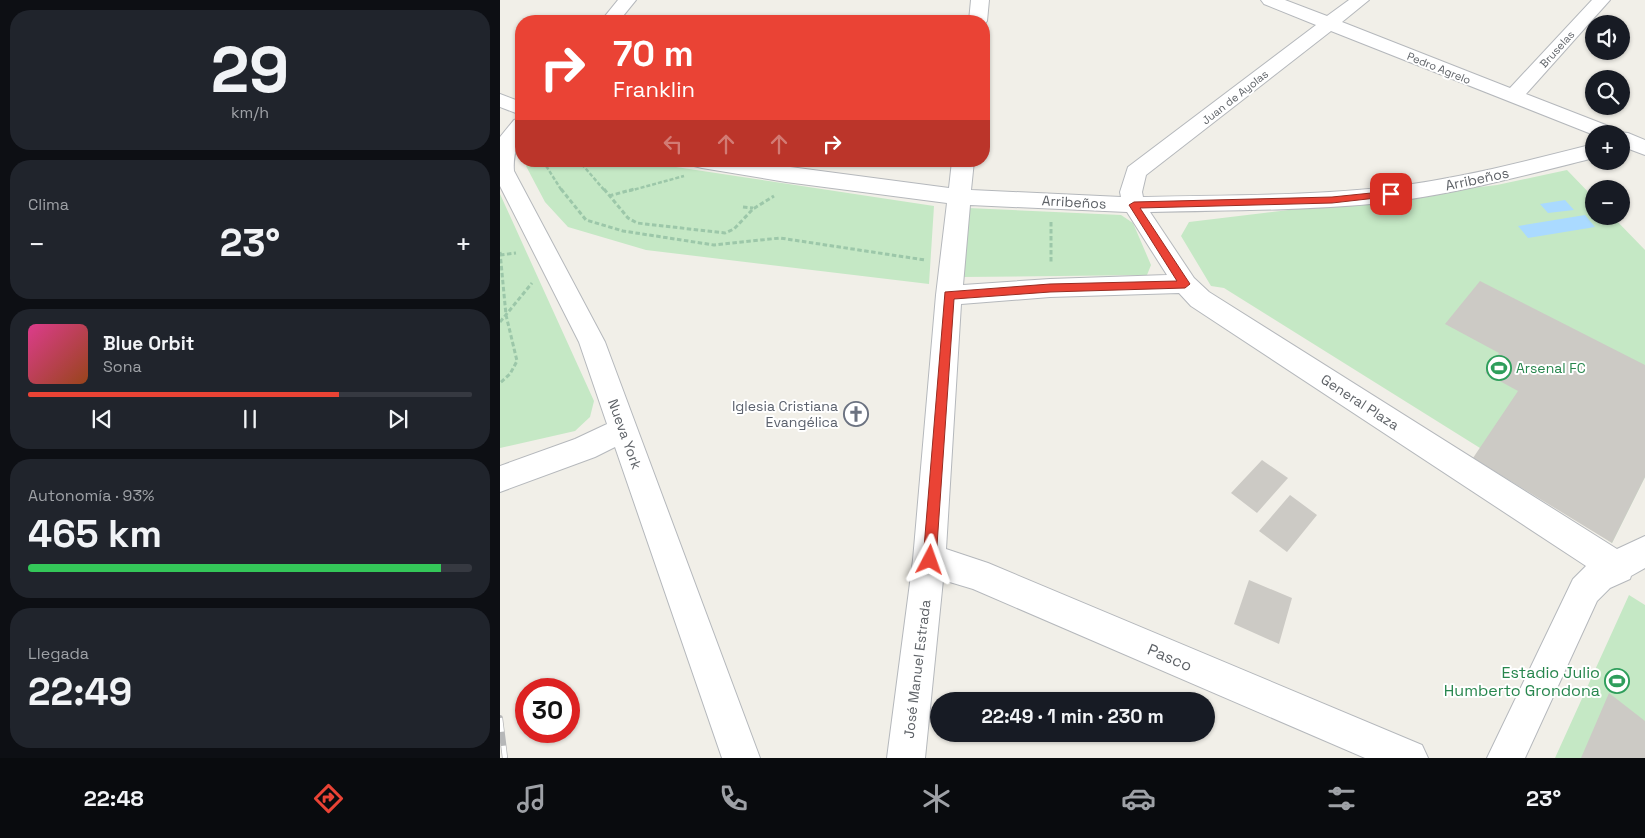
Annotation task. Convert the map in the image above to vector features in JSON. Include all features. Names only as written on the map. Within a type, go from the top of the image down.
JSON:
[{"type":"street","points":[[615,15],[628,0]]},
{"type":"street","points":[[979,15],[980,0]]},
{"type":"street","name":"Pedro Agrelo","points":[[1270,0],[1586,125]]},
{"type":"street","name":"Juan de Ayolas","points":[[1134,205],[1131,192],[1136,172],[1360,0]]},
{"type":"street","name":"Bruselas","points":[[1513,97],[1601,0]]},
{"type":"street","points":[[500,100],[515,106]]},
{"type":"street","name":"Nueva York","points":[[515,132],[508,141],[502,157],[503,171],[592,342],[741,758]]},
{"type":"street","name":"Arribeños","points":[[694,168],[786,175],[959,197],[1134,205],[1332,200],[1391,194],[1476,181],[1585,154]]},
{"type":"street","name":"José Manuel Estrada","points":[[906,758],[930,560],[949,295],[962,167]]},
{"type":"street","name":"General Plaza","points":[[1134,205],[1185,284],[1200,299],[1631,559]]},
{"type":"street","points":[[949,295],[1050,288],[1185,284]]},
{"type":"street","points":[[500,479],[585,448],[624,429]]},
{"type":"street","points":[[1506,758],[1585,590],[1598,577],[1631,559]]},
{"type":"street","name":"Pasco","points":[[930,560],[976,574],[1409,758]]},
{"type":"path","points":[[546,167],[557,185],[586,220],[623,231],[714,245],[780,238],[952,265]]},
{"type":"path","points":[[584,167],[628,218],[636,223],[725,233],[736,228],[754,208],[770,201],[786,175]]},
{"type":"path","points":[[609,196],[694,168]]},
{"type":"path","points":[[1050,288],[1052,202]]},
{"type":"path","points":[[743,206],[754,208]]},
{"type":"path","points":[[500,252],[506,315],[517,361],[510,374],[500,382]]},
{"type":"path","points":[[500,322],[550,261]]},
{"type":"green space","points":[[527,167],[676,167],[934,206],[929,284],[646,250],[568,227],[545,202]]},
{"type":"green space","name":"Arsenal FC","points":[[1567,170],[1585,189],[1585,225],[1621,225],[1645,250],[1645,477],[1612,543],[1480,448],[1224,288],[1211,286],[1181,236],[1189,222],[1497,185]]},
{"type":"green space","points":[[500,194],[594,401],[590,417],[575,431],[500,448]]},
{"type":"green space","points":[[968,208],[1121,215],[1133,223],[1151,265],[1147,275],[962,277]]},
{"type":"green space","name":"Estadio Julio Humberto Grondona","points":[[1629,595],[1645,605],[1645,758],[1555,758]]},
{"type":"water","points":[[1565,200],[1574,210],[1548,213],[1540,204]]},
{"type":"water","points":[[1585,215],[1585,225],[1593,225],[1595,227],[1528,238],[1518,226]]},
{"type":"building","points":[[1480,281],[1645,365],[1645,477],[1612,543],[1473,458],[1518,391],[1485,373],[1499,353],[1445,324]]},
{"type":"building","points":[[1262,460],[1288,478],[1257,513],[1231,493]]},
{"type":"building","points":[[1290,495],[1317,515],[1287,552],[1259,531]]},
{"type":"building","points":[[1249,580],[1292,598],[1279,644],[1234,624]]},
{"type":"building","points":[[1609,693],[1645,721],[1645,758],[1581,758]]},
{"type":"railway","points":[[500,718],[505,758]]},
{"type":"place","name":"Arsenal FC","points":[[1499,368]]},
{"type":"place","name":"Iglesia Cristiana Evangélica","points":[[856,414]]},
{"type":"place","name":"Estadio Julio Humberto Grondona","points":[[1617,681]]},
{"type":"route","points":[[930,560],[949,295],[1050,288],[1185,284],[1134,205],[1332,200],[1391,194]]}]
